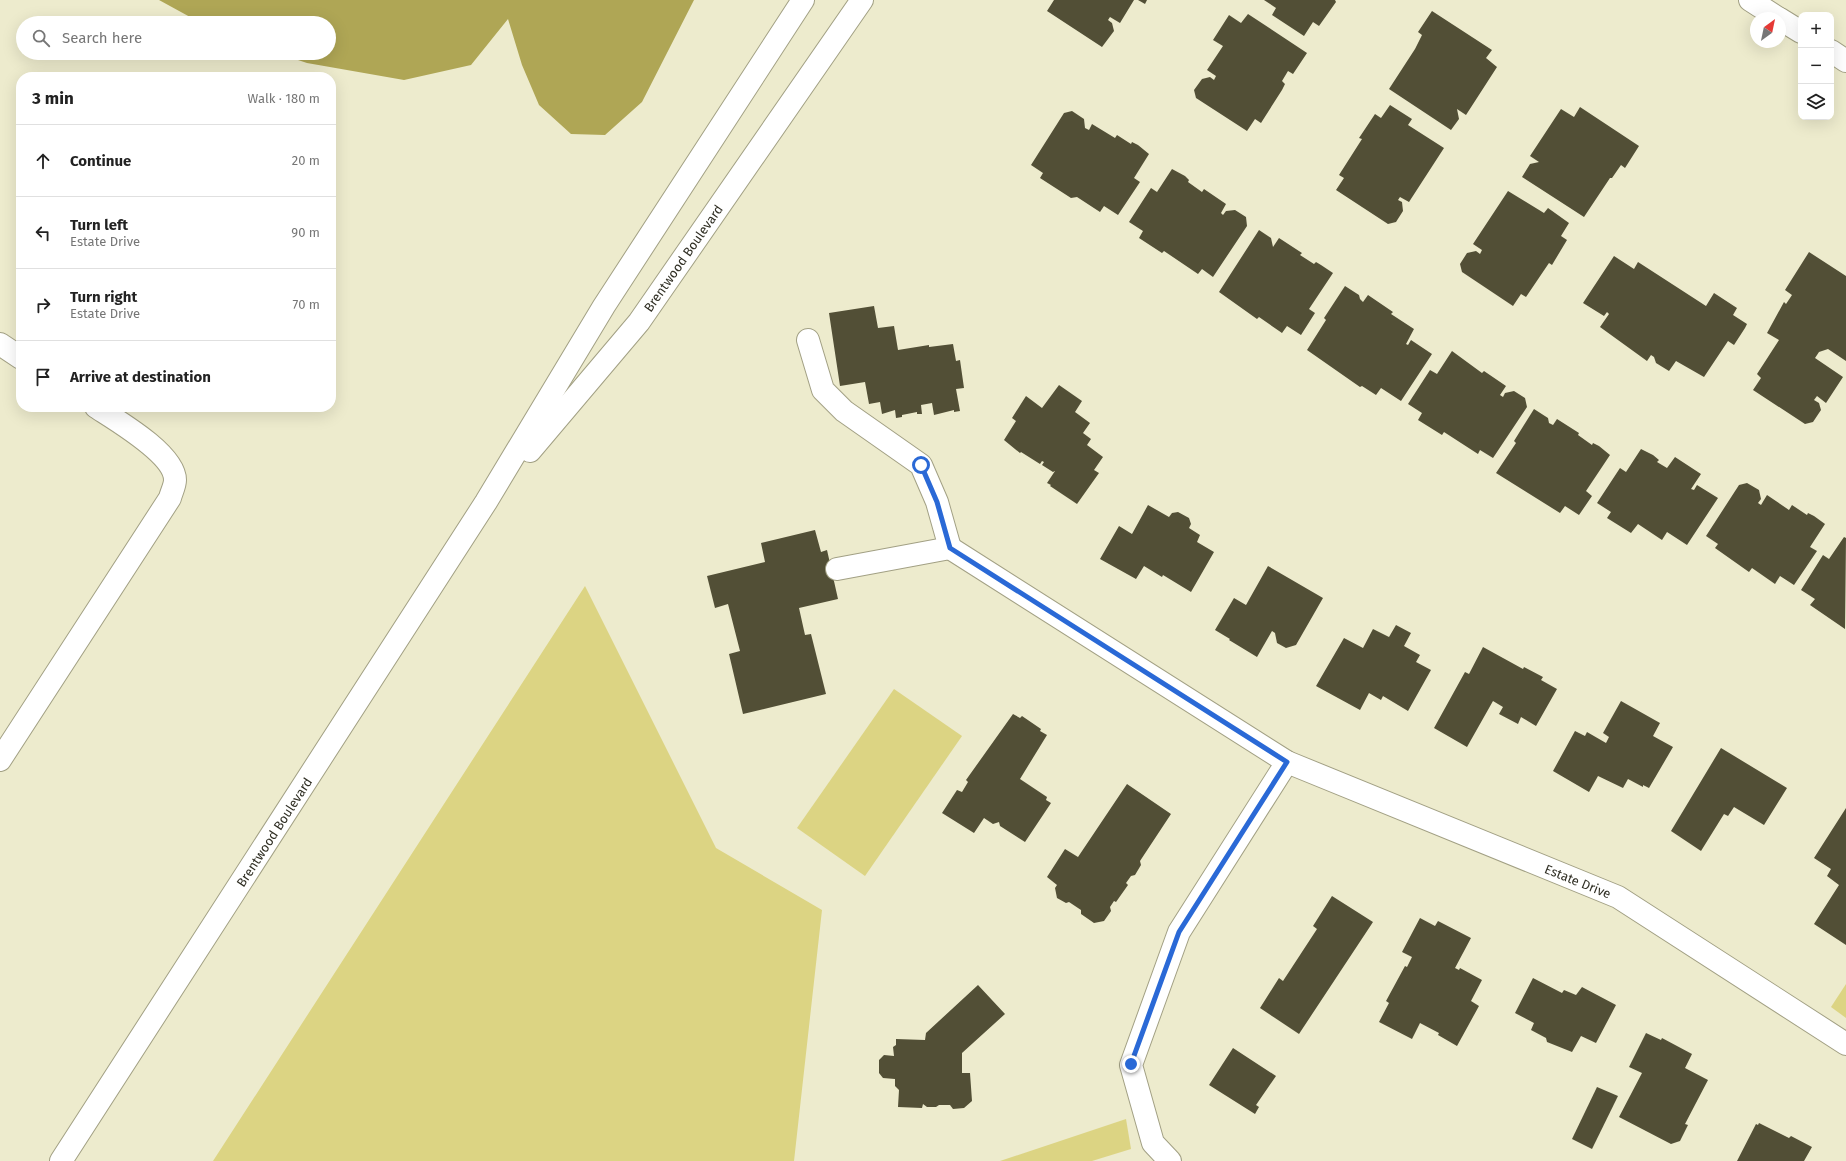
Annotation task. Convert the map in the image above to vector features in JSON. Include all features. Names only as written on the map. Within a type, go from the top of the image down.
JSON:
[{"type":"street","name":"Brentwood Boulevard","points":[[61,1161],[486,502],[604,306],[803,0]]},
{"type":"street","name":"Brentwood Boulevard","points":[[486,502],[639,322],[862,0]]},
{"type":"street","points":[[1750,0],[1768,12]]},
{"type":"street","points":[[1786,23],[1798,30]]},
{"type":"street","points":[[1834,53],[1846,61]]},
{"type":"street","points":[[808,340],[823,390],[844,412],[921,465],[937,502],[950,548],[837,569]]},
{"type":"street","points":[[0,344],[16,355]]},
{"type":"street","points":[[0,760],[170,498],[175,480],[167,461],[145,439],[104,412]]},
{"type":"street","name":"Estate Drive","points":[[950,548],[1287,762],[1618,897],[1843,1035]]},
{"type":"street","points":[[1170,1161],[1154,1143],[1131,1064],[1179,932],[1287,762]]},
{"type":"shaded area","points":[[159,0],[694,0],[642,102],[605,135],[571,134],[539,105],[522,65],[508,19],[471,65],[404,80],[307,63],[298,60],[336,60],[336,16],[188,16]]},
{"type":"shaded area","points":[[585,586],[716,848],[822,910],[794,1161],[213,1161]]},
{"type":"shaded area","points":[[894,689],[962,736],[865,876],[797,828]]},
{"type":"shaded area","points":[[1846,984],[1846,1018],[1831,1007]]},
{"type":"shaded area","points":[[1126,1119],[1131,1149],[1092,1161],[1000,1161]]},
{"type":"building","points":[[1054,0],[1134,0],[1120,23],[1110,17],[1108,20],[1112,23],[1114,31],[1102,47],[1047,11]]},
{"type":"building","points":[[1138,0],[1147,0],[1145,4]]},
{"type":"building","points":[[1264,0],[1335,0],[1336,2],[1319,26],[1313,22],[1304,36],[1272,15],[1276,8]]},
{"type":"building","points":[[1432,11],[1492,50],[1486,58],[1497,67],[1466,115],[1457,109],[1459,119],[1451,130],[1389,89],[1415,49],[1422,35],[1418,32]]},
{"type":"building","points":[[1248,14],[1307,53],[1293,74],[1288,71],[1282,81],[1285,84],[1282,90],[1261,123],[1255,119],[1247,131],[1196,98],[1194,90],[1202,79],[1210,77],[1214,80],[1216,76],[1207,70],[1223,46],[1213,40],[1229,15],[1241,23]]},
{"type":"building","points":[[1390,105],[1412,119],[1408,125],[1444,148],[1409,202],[1400,197],[1398,200],[1402,202],[1403,211],[1396,222],[1388,224],[1336,190],[1344,178],[1339,175],[1362,139],[1359,138],[1375,114],[1381,118]]},
{"type":"building","points":[[1580,107],[1639,146],[1625,168],[1621,165],[1612,178],[1610,178],[1584,217],[1522,177],[1530,164],[1539,162],[1530,156],[1561,109],[1574,117]]},
{"type":"building","points":[[1072,111],[1084,119],[1085,128],[1089,130],[1092,124],[1115,138],[1117,135],[1131,144],[1132,142],[1138,145],[1149,154],[1134,178],[1140,182],[1118,215],[1104,206],[1100,212],[1077,197],[1071,198],[1040,178],[1043,173],[1031,165],[1064,113]]},
{"type":"building","points":[[1172,169],[1185,176],[1189,180],[1188,182],[1202,192],[1204,189],[1226,204],[1221,213],[1223,215],[1226,211],[1235,210],[1246,217],[1247,226],[1213,277],[1202,269],[1198,274],[1164,251],[1162,253],[1139,238],[1143,231],[1129,222],[1151,188],[1157,192]]},
{"type":"building","points":[[1508,191],[1544,213],[1548,208],[1569,223],[1561,236],[1567,240],[1552,265],[1549,263],[1526,297],[1521,294],[1513,306],[1462,272],[1460,264],[1467,253],[1476,251],[1480,254],[1482,250],[1473,244]]},
{"type":"building","points":[[1259,230],[1271,238],[1273,247],[1279,238],[1302,253],[1300,255],[1314,264],[1316,262],[1333,273],[1309,309],[1315,313],[1301,335],[1287,326],[1282,333],[1259,317],[1257,319],[1219,292]]},
{"type":"building","points":[[1809,252],[1846,276],[1846,361],[1828,349],[1819,352],[1815,358],[1843,377],[1826,403],[1817,396],[1814,400],[1819,403],[1821,410],[1813,422],[1805,424],[1753,390],[1761,378],[1757,374],[1779,340],[1767,333],[1784,302],[1786,304],[1792,295],[1785,290]]},
{"type":"building","points":[[1614,256],[1634,269],[1638,262],[1706,306],[1714,293],[1737,308],[1733,315],[1747,324],[1734,345],[1728,341],[1704,377],[1676,361],[1669,371],[1656,363],[1654,357],[1651,355],[1647,361],[1600,327],[1609,314],[1607,312],[1604,316],[1583,303]]},
{"type":"building","points":[[1345,286],[1359,295],[1363,302],[1368,295],[1393,312],[1391,314],[1414,329],[1406,344],[1408,345],[1411,340],[1432,354],[1401,401],[1381,388],[1376,395],[1362,386],[1360,387],[1307,350],[1326,320],[1324,318]]},
{"type":"building","points":[[874,306],[878,328],[894,326],[898,350],[929,345],[929,347],[953,344],[956,361],[960,360],[964,388],[956,389],[960,411],[954,412],[954,410],[934,415],[932,403],[921,405],[922,414],[917,414],[917,412],[902,415],[902,417],[896,418],[895,410],[882,414],[880,402],[869,404],[865,382],[840,386],[829,313]]},
{"type":"building","points":[[1452,351],[1482,373],[1484,371],[1506,386],[1500,395],[1503,397],[1505,393],[1514,391],[1525,398],[1527,407],[1493,458],[1480,450],[1478,454],[1444,432],[1442,435],[1418,420],[1422,413],[1408,404],[1430,370],[1437,374]]},
{"type":"building","points":[[1059,385],[1082,401],[1075,412],[1090,423],[1083,433],[1091,439],[1087,445],[1103,457],[1094,470],[1099,473],[1077,504],[1047,483],[1055,471],[1053,472],[1042,465],[1044,462],[1042,461],[1040,464],[1021,452],[1020,453],[1004,440],[1016,421],[1012,418],[1026,396],[1042,408]]},
{"type":"building","points":[[1534,409],[1548,418],[1549,423],[1553,425],[1557,419],[1579,433],[1578,435],[1592,445],[1593,443],[1599,446],[1610,455],[1586,491],[1592,496],[1579,515],[1565,506],[1560,513],[1496,473],[1516,443],[1514,441]]},
{"type":"building","points":[[1641,449],[1653,455],[1659,460],[1657,462],[1667,468],[1675,457],[1701,474],[1691,489],[1694,490],[1697,485],[1718,498],[1687,545],[1667,532],[1662,540],[1638,524],[1631,533],[1607,518],[1611,512],[1597,503],[1620,468],[1626,472]]},
{"type":"building","points":[[1747,483],[1759,490],[1761,499],[1758,503],[1761,505],[1767,495],[1789,510],[1792,505],[1807,515],[1808,513],[1814,516],[1825,524],[1810,547],[1817,551],[1794,585],[1780,576],[1775,584],[1752,568],[1749,572],[1715,548],[1718,544],[1706,536],[1739,485]]},
{"type":"building","points":[[1148,505],[1169,517],[1172,513],[1178,512],[1189,518],[1191,524],[1189,528],[1200,535],[1197,542],[1214,552],[1191,592],[1163,575],[1162,577],[1144,566],[1136,579],[1100,559],[1119,526],[1132,534]]},
{"type":"building","points":[[815,530],[821,552],[827,550],[838,599],[799,608],[805,635],[811,634],[826,694],[743,714],[729,654],[740,651],[728,604],[715,608],[707,576],[765,562],[761,543]]},
{"type":"building","points":[[1844,537],[1846,538],[1845,629],[1810,605],[1815,599],[1801,590],[1823,555],[1829,559]]},
{"type":"building","points":[[1268,566],[1323,598],[1296,645],[1286,648],[1277,643],[1275,633],[1272,631],[1257,657],[1215,630],[1234,598],[1246,605]]},
{"type":"building","points":[[1396,625],[1411,633],[1404,646],[1420,655],[1416,662],[1431,670],[1408,711],[1383,696],[1381,700],[1369,693],[1360,710],[1316,686],[1344,638],[1363,648],[1373,629],[1389,637]]},
{"type":"building","points":[[1483,647],[1523,669],[1524,667],[1543,677],[1541,680],[1557,689],[1536,726],[1521,717],[1518,724],[1499,714],[1503,707],[1493,701],[1467,747],[1434,728],[1465,672],[1469,674]]},
{"type":"building","points":[[1621,701],[1660,723],[1653,736],[1673,747],[1649,788],[1643,785],[1643,787],[1628,779],[1623,788],[1598,776],[1589,792],[1553,771],[1575,731],[1585,736],[1587,732],[1606,743],[1609,737],[1603,733]]},
{"type":"building","points":[[1013,714],[1020,718],[1022,716],[1047,735],[1020,779],[1047,797],[1046,800],[1051,803],[1025,842],[1000,826],[999,822],[993,824],[984,818],[974,833],[942,813],[957,790],[962,792],[968,782],[966,780]]},
{"type":"building","points":[[1721,748],[1787,788],[1764,825],[1734,807],[1728,816],[1724,814],[1701,851],[1671,831]]},
{"type":"building","points":[[1127,784],[1171,814],[1140,861],[1141,865],[1135,875],[1131,876],[1126,883],[1128,885],[1116,902],[1114,901],[1110,907],[1111,911],[1104,921],[1094,923],[1081,914],[1081,910],[1069,902],[1066,903],[1057,898],[1055,888],[1057,885],[1047,877],[1065,849],[1078,857]]},
{"type":"building","points":[[1846,808],[1846,945],[1814,924],[1839,885],[1827,876],[1831,869],[1814,858]]},
{"type":"building","points":[[1332,896],[1373,922],[1299,1034],[1260,1008],[1279,978],[1283,981],[1317,929],[1313,926]]},
{"type":"building","points":[[1420,918],[1435,926],[1438,921],[1471,938],[1455,968],[1459,970],[1460,968],[1482,980],[1471,1001],[1479,1006],[1457,1046],[1438,1035],[1439,1033],[1420,1023],[1412,1039],[1379,1022],[1389,1003],[1386,1001],[1405,966],[1407,967],[1412,957],[1402,952]]},
{"type":"building","points":[[1533,978],[1562,993],[1564,990],[1576,995],[1582,987],[1616,1005],[1596,1043],[1581,1036],[1572,1052],[1547,1042],[1546,1038],[1531,1030],[1534,1023],[1515,1013]]},
{"type":"building","points":[[978,985],[1005,1014],[962,1053],[962,1073],[970,1073],[972,1101],[964,1108],[953,1109],[950,1105],[927,1107],[923,1104],[922,1108],[898,1107],[899,1090],[895,1086],[895,1079],[883,1078],[879,1073],[879,1060],[884,1055],[894,1056],[893,1047],[896,1045],[896,1039],[925,1040],[926,1033]]},
{"type":"building","points":[[1646,1033],[1661,1040],[1662,1038],[1692,1054],[1685,1068],[1708,1080],[1685,1124],[1688,1125],[1680,1141],[1671,1144],[1619,1117],[1642,1073],[1629,1067]]},
{"type":"building","points":[[1233,1048],[1276,1076],[1256,1105],[1259,1107],[1255,1114],[1209,1085]]},
{"type":"building","points":[[1597,1087],[1618,1096],[1592,1149],[1572,1139]]},
{"type":"building","points":[[1759,1123],[1789,1138],[1791,1136],[1812,1147],[1804,1161],[1737,1161],[1756,1124],[1758,1125]]},
{"type":"route","points":[[921,465],[937,502],[950,548],[1287,762],[1179,932],[1131,1064]]}]
